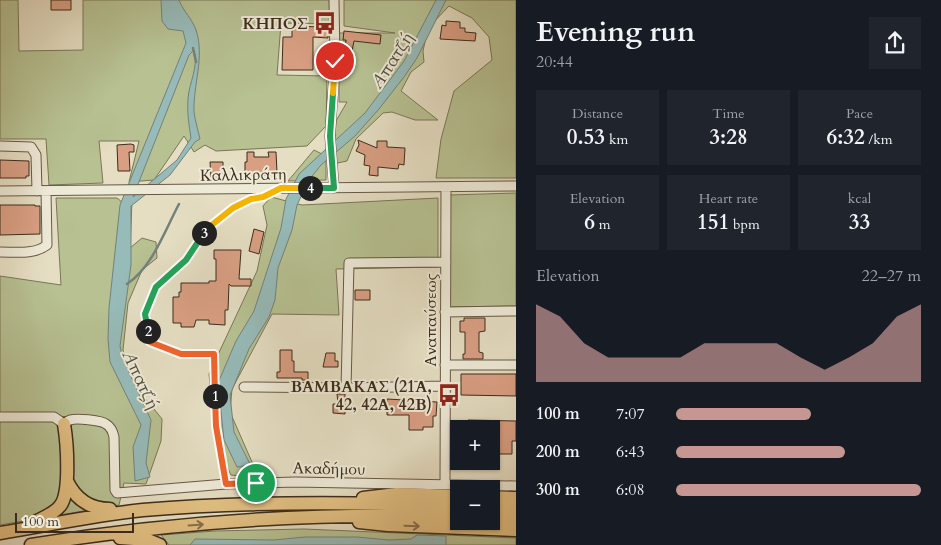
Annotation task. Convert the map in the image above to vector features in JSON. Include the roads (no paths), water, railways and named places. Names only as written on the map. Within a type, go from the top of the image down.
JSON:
[{"type":"highway","points":[[17,530],[52,514],[58,508],[65,495],[67,481],[64,424]]},
{"type":"highway","points":[[67,481],[76,497],[93,508],[142,510]]},
{"type":"highway","points":[[328,504],[397,494],[450,496]]},
{"type":"highway","points":[[500,497],[516,498]]},
{"type":"highway","points":[[0,533],[142,510],[328,504],[450,506]]},
{"type":"highway","points":[[500,507],[516,508]]},
{"type":"highway","points":[[312,516],[388,525],[516,530]]},
{"type":"highway","points":[[31,545],[147,528],[312,516],[450,517]]},
{"type":"highway","points":[[500,518],[516,519]]},
{"type":"highway","points":[[75,538],[148,540],[160,545]]},
{"type":"street","points":[[334,0],[335,61],[330,136],[334,188]]},
{"type":"street","points":[[0,146],[31,147],[36,156],[47,245],[41,250],[34,252],[0,252]]},
{"type":"street","name":"Καλλικράτη","points":[[0,191],[516,186]]},
{"type":"street","name":"Αναπαύσεως","points":[[445,484],[446,187]]},
{"type":"street","points":[[346,388],[349,263],[446,262]]},
{"type":"street","points":[[445,312],[516,311]]},
{"type":"street","points":[[445,365],[516,365]]},
{"type":"street","points":[[244,387],[346,388],[445,386]]},
{"type":"street","points":[[0,417],[54,417],[64,424]]},
{"type":"street","name":"Ακαδήμου","points":[[64,424],[70,420],[100,422],[107,424],[112,430],[114,437],[115,490],[117,493],[226,484],[295,482],[516,486]]},
{"type":"water","points":[[161,0],[179,0],[196,30],[199,61],[194,112],[200,139],[195,142],[170,175],[131,206],[131,265],[120,346],[123,359],[151,420],[146,463],[150,477],[135,481],[133,447],[141,425],[110,362],[108,339],[109,308],[120,205],[186,43],[183,31],[168,29],[162,21]],"holes":[[[194,50],[195,68],[188,99],[191,138],[177,160],[133,197],[189,55]]]},
{"type":"water","points":[[436,0],[446,0],[417,58],[379,109],[355,136],[321,165],[309,180],[297,205],[292,230],[278,268],[275,300],[269,317],[249,349],[230,395],[234,432],[251,466],[237,467],[224,440],[218,383],[236,341],[254,311],[281,228],[286,199],[299,174],[365,113],[404,61]]},
{"type":"water","points":[[417,535],[446,536],[446,545],[190,545],[195,539],[274,540],[305,537],[357,537],[389,540],[411,539]]},
{"type":"waterway","name":"Απατζή","points":[[193,48],[196,62]]},
{"type":"waterway","name":"Απατζή","points":[[127,284],[136,277],[151,259],[179,204]]},
{"type":"waterway","points":[[244,466],[248,471]]},
{"type":"place","name":"ΚΗΠΟΣ","points":[[325,23]]},
{"type":"place","name":"ΒΑΜΒΑΚΑΣ (21Α, 42, 42Α, 42Β)","points":[[449,395]]}]
